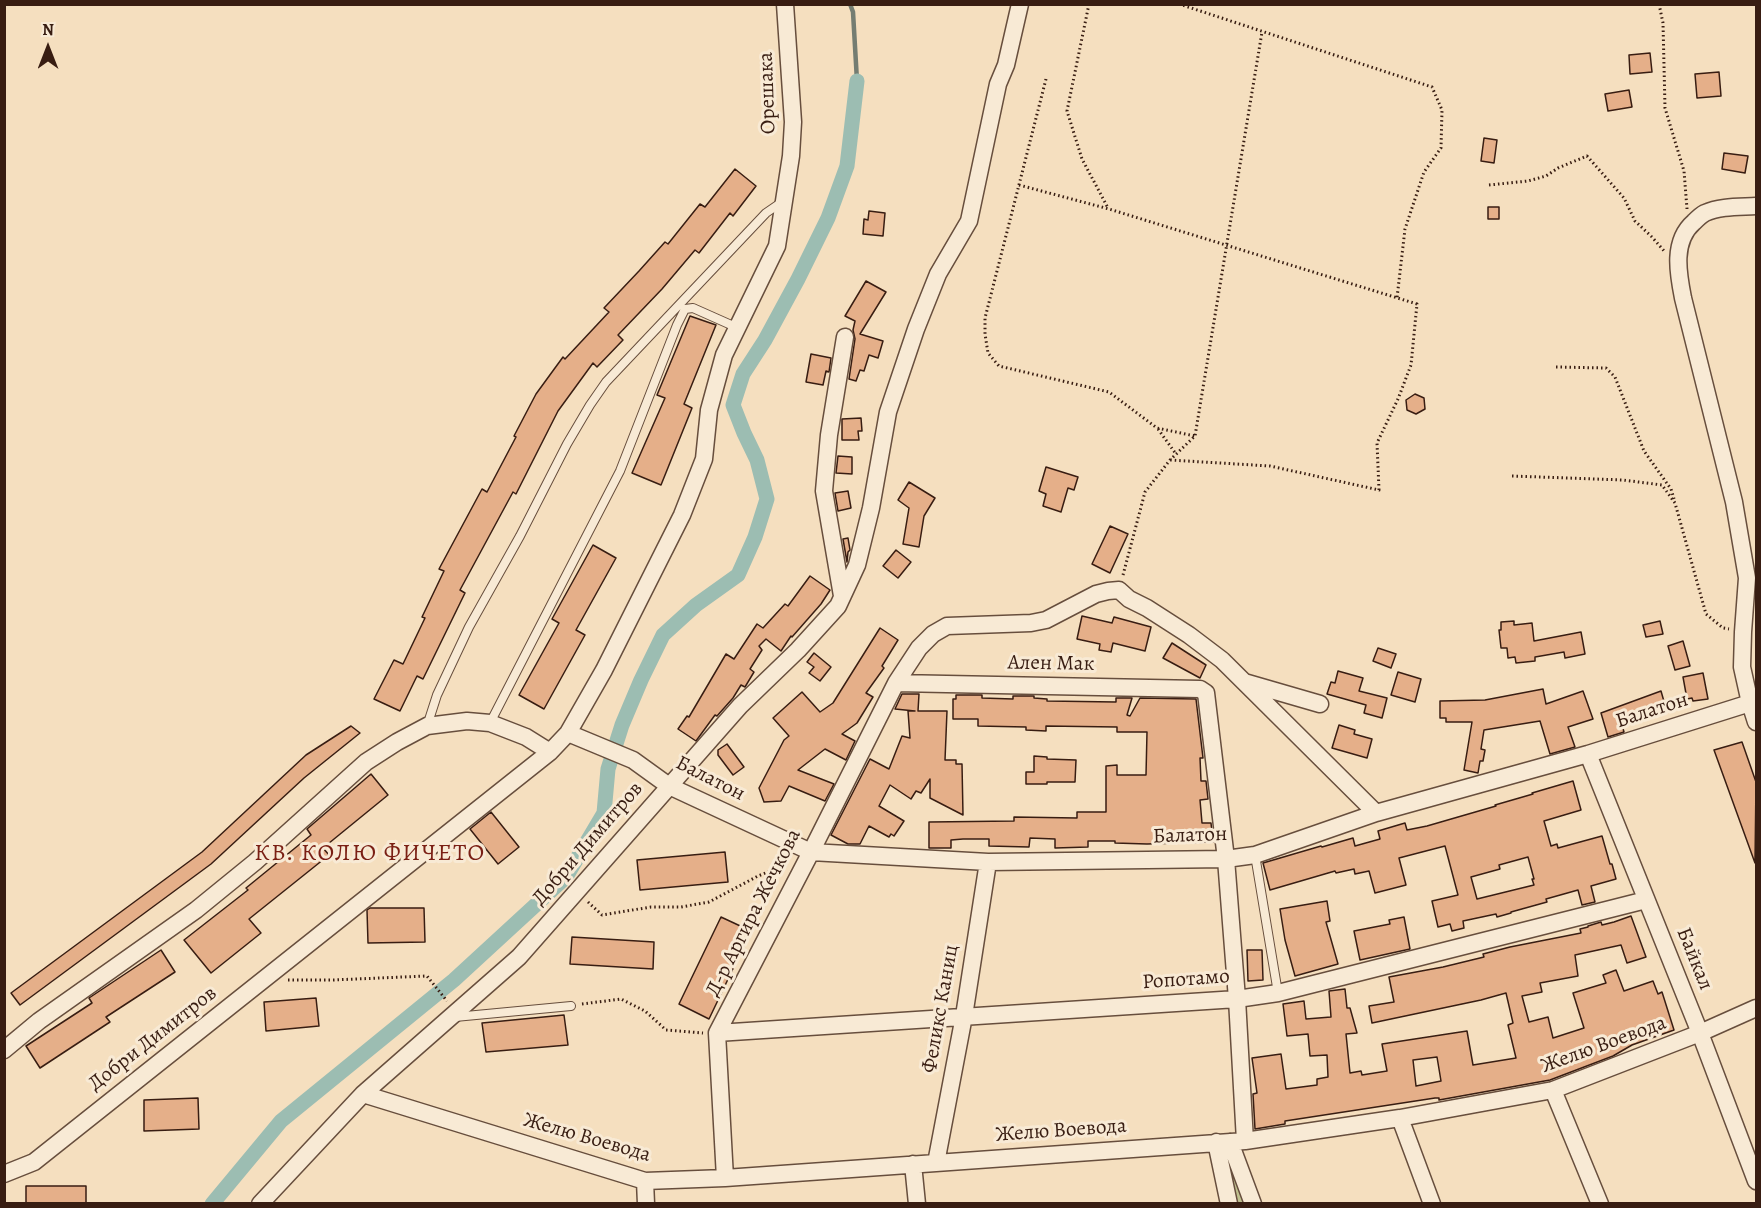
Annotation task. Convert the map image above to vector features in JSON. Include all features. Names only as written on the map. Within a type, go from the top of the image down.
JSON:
[{"type":"street","name":"Орешака","points":[[738,328],[777,246],[788,181],[793,122],[785,4]]},
{"type":"street","name":"Добри Димитров","points":[[260,1203],[363,1094],[449,1011],[519,957],[740,706],[838,606],[857,565],[873,499],[888,411],[916,329],[938,274],[969,221],[998,84],[1009,54],[1020,4]]},
{"type":"street","points":[[1756,206],[1727,207],[1704,213],[1688,227],[1681,240],[1677,268],[1734,502],[1747,578],[1742,667],[1756,722]]},
{"type":"street","name":"Добри Димитров","points":[[5,1174],[34,1162],[550,752],[568,733],[604,670],[682,514],[704,459],[709,410],[723,355],[738,328]]},
{"type":"street","points":[[842,596],[824,491],[829,435],[845,337]]},
{"type":"street","points":[[1119,590],[1129,599],[1189,635],[1222,660],[1376,813]]},
{"type":"street","name":"Д-р Аргира Жечкова","points":[[717,1033],[812,852],[896,683],[919,648],[933,634],[947,626],[1039,622],[1060,614],[1095,594],[1119,590]]},
{"type":"street","points":[[1244,682],[1320,704]]},
{"type":"street","name":"Ален Мак","points":[[896,683],[1200,689],[1204,691],[1207,697],[1226,859]]},
{"type":"street","name":"Балатон","points":[[568,733],[633,760],[669,786],[812,852],[988,862],[1226,859],[1255,855],[1376,813],[1588,754],[1750,703]]},
{"type":"street","points":[[4,1050],[39,1021],[196,910],[255,862],[366,762],[397,742],[427,726],[467,721],[490,723],[526,738],[550,752]]},
{"type":"street","name":"Байкал","points":[[1588,754],[1700,1033],[1756,1181]]},
{"type":"street","points":[[1226,859],[1237,999],[1228,1203]]},
{"type":"street","name":"Феликс Каниц","points":[[936,1163],[964,1016],[988,862]]},
{"type":"street","name":"Ропотамо","points":[[717,1033],[1237,999],[1278,993],[1646,900]]},
{"type":"street","name":"Желю Воевода","points":[[363,1094],[645,1181],[726,1178],[1230,1142],[1400,1118],[1553,1090],[1700,1033],[1756,1008]]},
{"type":"street","points":[[717,1033],[726,1178]]},
{"type":"street","points":[[1553,1090],[1600,1203]]},
{"type":"street","points":[[1400,1118],[1432,1203]]},
{"type":"street","points":[[1230,1142],[1253,1203]]},
{"type":"street","points":[[913,1164],[916,1203]]},
{"type":"street","points":[[645,1181],[646,1203]]},
{"type":"lane","points":[[427,726],[437,695],[469,627],[520,536],[567,444],[600,390],[766,213],[785,200]]},
{"type":"lane","points":[[490,723],[620,471],[685,309],[693,308],[738,328]]},
{"type":"lane","points":[[1255,855],[1278,993]]},
{"type":"lane","points":[[449,1011],[571,1006]]},
{"type":"path","points":[[1089,4],[1067,111],[1082,159],[1109,209]]},
{"type":"path","points":[[1179,4],[1432,87],[1442,110],[1441,148],[1424,172],[1405,229],[1397,298]]},
{"type":"path","points":[[1659,4],[1663,24],[1665,108],[1684,171],[1688,227]]},
{"type":"path","points":[[1119,590],[1145,492],[1170,460],[1195,436],[1262,32]]},
{"type":"path","points":[[1046,79],[985,318],[988,353],[999,366],[1108,392],[1157,428],[1176,454]]},
{"type":"path","points":[[1489,185],[1528,181],[1546,176],[1558,168],[1587,156],[1624,198],[1635,221],[1652,237],[1677,268]]},
{"type":"path","points":[[1019,185],[1109,209],[1417,304],[1411,365],[1377,443],[1379,490],[1270,466],[1170,460]]},
{"type":"path","points":[[1556,367],[1606,368],[1615,377],[1644,451],[1671,489],[1706,614],[1723,628],[1743,632]]},
{"type":"path","points":[[1157,428],[1195,436]]},
{"type":"path","points":[[1512,476],[1623,480],[1662,485],[1675,503]]},
{"type":"path","points":[[577,891],[602,915],[651,907],[681,907],[709,902],[758,876],[812,852]]},
{"type":"path","points":[[264,979],[332,980],[427,976],[449,1011]]},
{"type":"path","points":[[571,1006],[621,999],[645,1011],[666,1030],[717,1033]]},
{"type":"green space","points":[[1216,1142],[1252,1203],[1229,1203]]},
{"type":"building","points":[[1650,53],[1652,72],[1630,74],[1629,55]]},
{"type":"building","points":[[1719,72],[1721,96],[1697,98],[1695,74]]},
{"type":"building","points":[[1629,90],[1632,107],[1608,111],[1605,94]]},
{"type":"building","points":[[1484,138],[1497,140],[1494,163],[1481,161]]},
{"type":"building","points":[[1724,153],[1748,156],[1745,173],[1722,169]]},
{"type":"building","points":[[735,169],[756,186],[733,216],[730,213],[699,253],[695,250],[618,335],[623,340],[597,367],[593,363],[558,411],[516,494],[513,492],[460,590],[465,593],[423,679],[417,676],[400,711],[374,699],[394,660],[403,664],[444,571],[439,569],[482,489],[487,492],[536,394],[563,357],[565,359],[609,312],[604,308],[665,242],[668,244],[700,204],[705,207]]},
{"type":"building","points":[[1488,207],[1499,207],[1499,219],[1488,219]]},
{"type":"building","points":[[869,211],[885,213],[883,236],[863,234],[864,219],[868,220]]},
{"type":"building","points":[[866,281],[886,292],[860,334],[883,341],[878,358],[869,355],[864,371],[860,370],[856,381],[849,379],[855,339],[853,330],[855,321],[845,316]]},
{"type":"building","points":[[690,316],[716,325],[684,404],[692,408],[661,485],[632,473],[665,398],[657,395]]},
{"type":"building","points":[[811,354],[831,358],[829,372],[826,371],[823,385],[806,382]]},
{"type":"building","points":[[1415,394],[1424,398],[1425,409],[1416,414],[1407,410],[1406,400]]},
{"type":"building","points":[[861,418],[862,431],[858,431],[859,440],[842,440],[842,419]]},
{"type":"building","points":[[838,456],[852,457],[852,474],[836,473]]},
{"type":"building","points":[[1046,467],[1078,477],[1074,490],[1068,488],[1061,512],[1043,506],[1046,494],[1039,491]]},
{"type":"building","points":[[909,482],[935,498],[924,516],[919,547],[903,544],[909,508],[898,500]]},
{"type":"building","points":[[848,491],[851,508],[838,511],[835,493]]},
{"type":"building","points":[[1110,526],[1128,534],[1110,573],[1092,564]]},
{"type":"building","points":[[848,538],[850,550],[847,562],[843,539]]},
{"type":"building","points":[[593,545],[616,558],[576,630],[585,635],[544,709],[519,695],[559,623],[552,619]]},
{"type":"building","points":[[896,550],[911,562],[898,578],[883,566]]},
{"type":"building","points":[[810,576],[830,590],[781,651],[766,639],[759,646],[762,650],[750,669],[754,672],[745,687],[741,685],[733,698],[717,716],[715,715],[696,741],[678,729],[687,716],[689,717],[726,654],[734,659],[757,624],[763,628],[785,604],[788,606]]},
{"type":"building","points":[[1082,616],[1112,623],[1114,617],[1151,627],[1145,651],[1113,643],[1111,652],[1099,650],[1100,644],[1077,639]]},
{"type":"building","points":[[1514,621],[1514,625],[1532,623],[1534,641],[1581,632],[1585,654],[1565,658],[1564,652],[1535,657],[1535,661],[1516,663],[1515,657],[1508,658],[1507,648],[1501,648],[1499,630],[1501,630],[1501,622]]},
{"type":"building","points":[[1660,621],[1663,634],[1646,637],[1643,625]]},
{"type":"building","points":[[880,628],[898,640],[882,666],[884,668],[866,693],[873,697],[857,723],[842,734],[855,741],[846,760],[825,749],[798,770],[834,784],[825,801],[789,786],[781,801],[764,802],[759,788],[784,740],[789,736],[773,718],[802,692],[820,712],[833,703]]},
{"type":"building","points":[[1683,641],[1690,666],[1675,670],[1668,646]]},
{"type":"building","points":[[1172,643],[1206,665],[1200,678],[1163,658]]},
{"type":"building","points":[[1378,648],[1396,654],[1391,668],[1373,661]]},
{"type":"building","points":[[814,653],[831,667],[820,681],[809,673],[814,667],[807,662]]},
{"type":"building","points":[[1338,671],[1363,678],[1359,691],[1387,698],[1382,718],[1364,713],[1366,705],[1327,694],[1331,682],[1335,683]]},
{"type":"building","points":[[1398,672],[1421,679],[1415,702],[1391,695]]},
{"type":"building","points":[[1703,673],[1708,699],[1693,701],[1692,698],[1687,699],[1683,677]]},
{"type":"building","points":[[1543,689],[1546,704],[1583,691],[1593,719],[1568,727],[1575,747],[1550,754],[1540,721],[1484,730],[1481,749],[1485,750],[1478,773],[1464,770],[1472,722],[1446,722],[1446,718],[1440,718],[1440,701],[1485,700]]},
{"type":"building","points":[[1661,691],[1665,705],[1640,714],[1642,718],[1622,725],[1624,732],[1608,737],[1601,713]]},
{"type":"building","points":[[902,694],[919,694],[918,711],[947,711],[945,760],[956,760],[956,764],[962,764],[963,815],[930,798],[930,779],[921,793],[916,791],[911,799],[890,785],[879,806],[904,821],[894,836],[891,834],[889,837],[869,826],[860,844],[848,844],[831,835],[870,759],[889,769],[902,736],[910,738],[908,711],[915,711],[895,709]]},
{"type":"building","points":[[956,695],[982,695],[982,698],[1013,699],[1013,696],[1034,696],[1034,698],[1047,699],[1047,701],[1116,702],[1116,698],[1132,698],[1127,715],[1130,716],[1140,698],[1196,699],[1203,758],[1200,758],[1201,781],[1206,781],[1208,799],[1200,800],[1202,823],[1211,823],[1213,842],[1147,844],[1088,841],[1088,847],[1055,848],[1055,839],[1030,838],[1029,847],[989,846],[989,839],[963,839],[951,840],[951,848],[929,848],[929,822],[1014,821],[1014,817],[1077,818],[1077,812],[1106,812],[1106,766],[1117,765],[1117,775],[1146,775],[1147,732],[1117,732],[1117,727],[1046,726],[1046,731],[1026,730],[1026,727],[978,726],[978,719],[953,719],[953,699],[956,699]]},
{"type":"building","points":[[1339,725],[1355,730],[1354,734],[1372,739],[1367,758],[1332,748]]},
{"type":"building","points":[[351,726],[360,733],[304,778],[211,864],[20,1005],[11,993],[202,852],[306,755]]},
{"type":"building","points":[[1742,742],[1756,782],[1755,863],[1714,750]]},
{"type":"building","points":[[727,744],[744,767],[733,775],[718,755],[718,750]]},
{"type":"building","points":[[1034,756],[1076,760],[1075,782],[1026,784],[1026,772],[1034,772]]},
{"type":"building","points":[[371,774],[388,795],[323,848],[329,855],[249,919],[261,933],[211,973],[184,940],[248,890],[246,888],[311,835],[307,829]]},
{"type":"building","points":[[1573,781],[1581,810],[1544,821],[1551,846],[1557,844],[1558,848],[1602,836],[1616,879],[1591,886],[1595,902],[1582,905],[1578,890],[1497,917],[1496,914],[1463,921],[1464,928],[1452,931],[1450,924],[1438,927],[1432,901],[1458,895],[1445,846],[1399,858],[1406,885],[1375,893],[1369,871],[1355,874],[1354,869],[1336,873],[1335,871],[1270,890],[1263,863],[1353,838],[1355,846],[1380,839],[1378,831],[1405,823],[1407,830],[1427,826]],"holes":[[[1528,857],[1534,879],[1532,879],[1534,885],[1477,899],[1471,877],[1500,869],[1499,865]]]},
{"type":"building","points":[[491,812],[519,847],[498,864],[470,829]]},
{"type":"building","points":[[725,852],[728,882],[640,890],[637,860]]},
{"type":"building","points":[[1327,901],[1330,921],[1326,922],[1338,964],[1295,976],[1285,940],[1280,909]]},
{"type":"building","points":[[370,908],[424,908],[425,942],[368,943],[367,910]]},
{"type":"building","points":[[1631,916],[1646,957],[1627,963],[1621,945],[1575,955],[1578,976],[1540,983],[1542,992],[1522,996],[1529,1022],[1548,1017],[1553,1038],[1584,1028],[1573,993],[1606,983],[1603,975],[1616,970],[1624,991],[1653,981],[1658,994],[1662,992],[1674,1030],[1550,1080],[1439,1100],[1435,1098],[1285,1121],[1285,1124],[1255,1129],[1253,1094],[1257,1093],[1252,1058],[1281,1054],[1286,1089],[1317,1085],[1317,1079],[1328,1077],[1327,1055],[1310,1056],[1308,1034],[1287,1036],[1283,1004],[1304,1001],[1306,1019],[1331,1017],[1329,991],[1345,989],[1347,1008],[1350,1008],[1357,1033],[1346,1034],[1350,1073],[1361,1071],[1362,1075],[1387,1071],[1382,1044],[1467,1031],[1473,1065],[1516,1058],[1508,1025],[1513,1023],[1506,993],[1372,1023],[1369,1006],[1394,1002],[1389,977],[1484,957],[1483,954],[1510,947],[1581,933],[1580,929],[1601,922],[1602,925]],"holes":[[[1437,1057],[1441,1081],[1416,1086],[1413,1060]]]},
{"type":"building","points":[[721,917],[751,931],[709,1019],[679,1004]]},
{"type":"building","points":[[1404,917],[1410,949],[1360,960],[1354,931],[1390,924],[1389,920]]},
{"type":"building","points":[[572,937],[654,942],[653,969],[570,964]]},
{"type":"building","points":[[161,950],[175,972],[106,1017],[110,1022],[40,1068],[26,1046],[92,1003],[89,998]]},
{"type":"building","points":[[1247,950],[1262,950],[1263,980],[1248,981]]},
{"type":"building","points":[[316,998],[319,1026],[266,1031],[264,1002]]},
{"type":"building","points":[[564,1015],[568,1045],[486,1052],[482,1023]]},
{"type":"building","points":[[198,1098],[199,1129],[144,1131],[144,1100]]},
{"type":"building","points":[[26,1186],[86,1186],[86,1203],[26,1203]]},
{"type":"waterway","points":[[850,4],[853,12],[857,81]]},
{"type":"waterway","points":[[212,1204],[281,1121],[454,980],[566,877],[604,813],[608,769],[622,725],[663,635],[696,605],[738,575],[755,537],[767,499],[757,460],[733,405],[743,374],[765,340],[828,218],[847,166],[857,81]]},
{"type":"district","name":"КВ. КОЛЮ ФИЧЕТО","points":[[370,854]]}]
